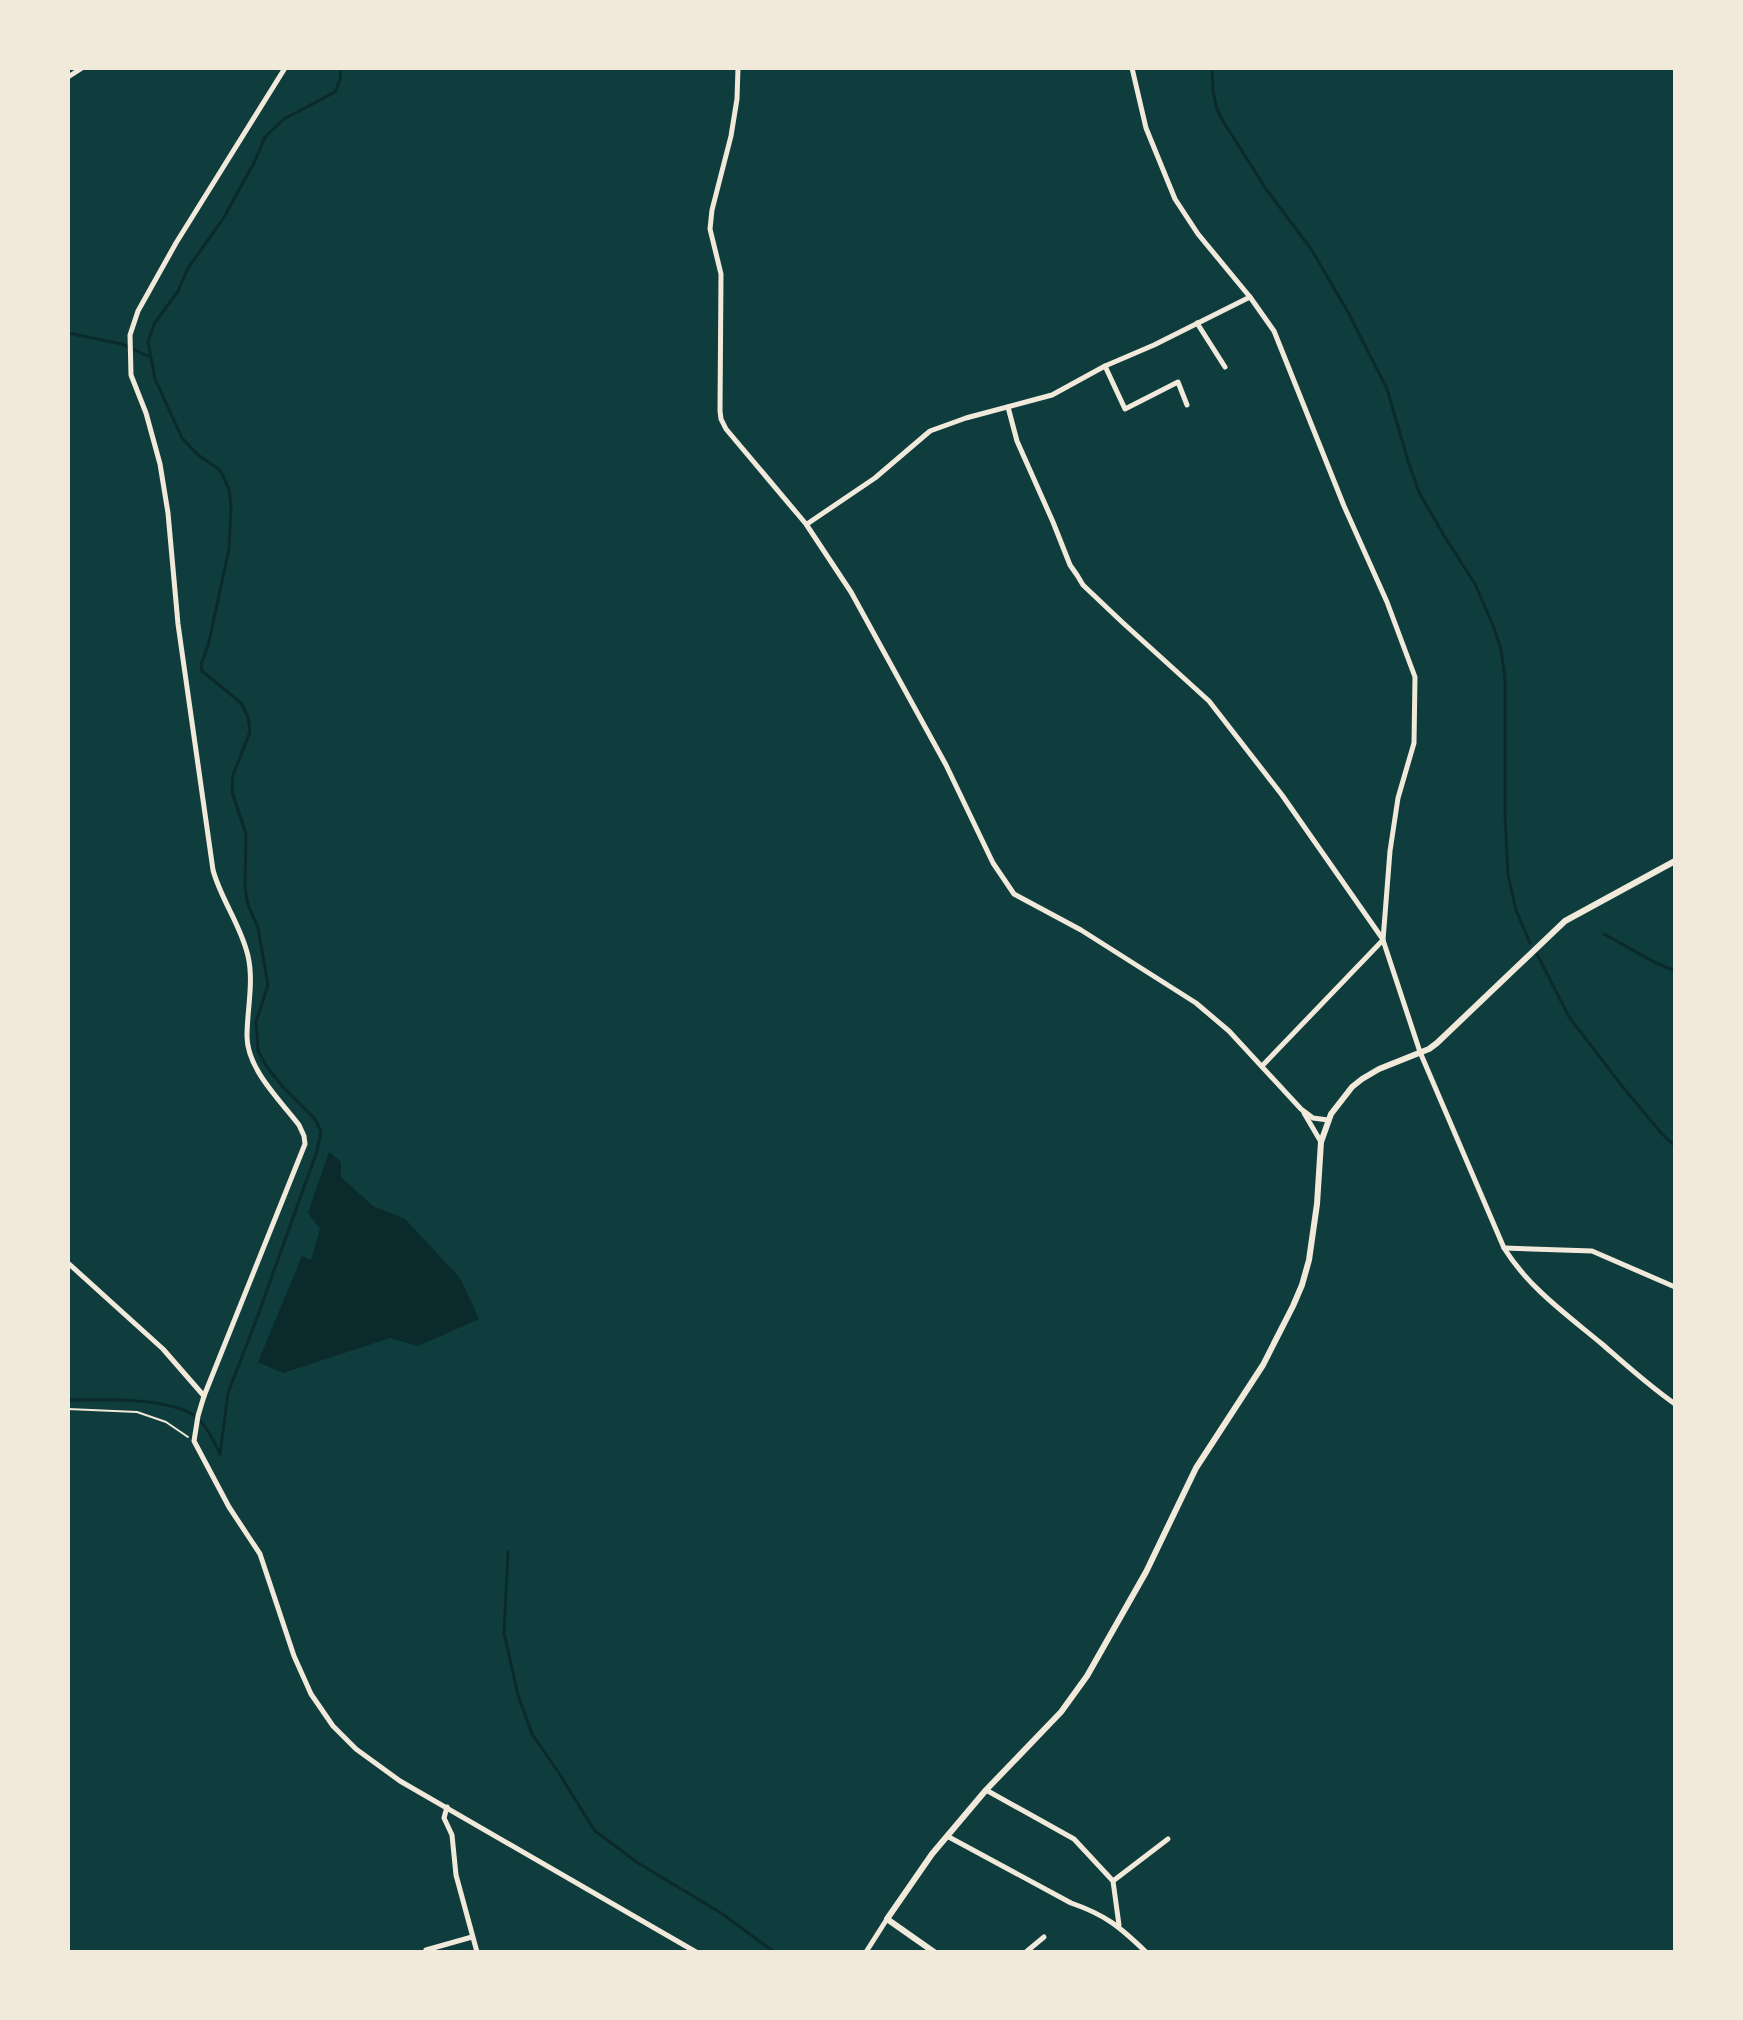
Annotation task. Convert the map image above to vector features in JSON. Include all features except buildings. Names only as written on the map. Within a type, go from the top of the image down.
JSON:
[{"type":"street","points":[[68,77],[82,68]]},
{"type":"street","points":[[285,68],[169,256],[138,311],[129,343],[131,375],[146,413],[160,464],[168,513],[178,624],[213,870],[241,935],[250,967],[249,1051],[255,1068],[299,1125],[305,1144],[204,1396],[194,1441],[229,1507],[260,1554],[294,1656],[311,1694],[333,1726],[356,1749],[400,1781],[696,1952]]},
{"type":"street","points":[[738,68],[733,124],[710,229],[721,274],[720,411],[726,429],[806,524],[851,592],[946,765],[993,863],[1014,894],[1081,930],[1196,1003],[1229,1031],[1301,1109],[1313,1118],[1328,1120]]},
{"type":"street","points":[[1132,68],[1146,128],[1175,199],[1198,234],[1274,331],[1415,677],[1414,743],[1398,798],[1383,940],[1262,1066]]},
{"type":"street","points":[[806,524],[875,478],[930,431],[1052,395],[1105,366],[1250,297]]},
{"type":"street","points":[[1197,323],[1225,367]]},
{"type":"street","points":[[1105,366],[1125,409],[1178,382],[1187,405]]},
{"type":"street","points":[[1008,407],[1017,441],[1070,565],[1083,585],[1209,701],[1282,795],[1383,940],[1420,1052],[1504,1248],[1515,1265],[1536,1290],[1650,1387],[1675,1404]]},
{"type":"street","points":[[866,1952],[927,1860],[986,1790],[1061,1712],[1087,1676],[1157,1551],[1196,1468],[1248,1391],[1302,1285],[1317,1204],[1321,1142],[1328,1120],[1352,1087],[1379,1069],[1437,1043],[1565,921],[1675,861]]},
{"type":"street","points":[[1301,1109],[1321,1142]]},
{"type":"street","points":[[1504,1248],[1592,1251],[1675,1287]]},
{"type":"street","points":[[68,1263],[163,1349],[204,1396]]},
{"type":"street","points":[[986,1790],[1074,1839],[1113,1881],[1119,1926]]},
{"type":"street","points":[[447,1807],[444,1818],[452,1835],[456,1875],[477,1952]]},
{"type":"street","points":[[947,1836],[1119,1926],[1146,1952]]},
{"type":"street","points":[[1113,1881],[1168,1839]]},
{"type":"street","points":[[887,1919],[934,1952]]},
{"type":"street","points":[[426,1950],[472,1937]]},
{"type":"street","points":[[1026,1952],[1044,1937]]},
{"type":"path","points":[[68,1409],[137,1412],[166,1422],[194,1441]]},
{"type":"water","points":[[329,1152],[341,1162],[341,1177],[373,1206],[405,1219],[460,1278],[479,1319],[418,1346],[390,1338],[283,1373],[258,1362],[302,1256],[311,1260],[320,1229],[308,1213]]},
{"type":"waterway","points":[[220,1454],[228,1393],[317,1151],[321,1131],[314,1118],[267,1067],[258,1051],[256,1022],[268,985],[258,928],[248,905],[245,888],[246,834],[232,792],[233,775],[250,732],[248,717],[241,703],[202,671],[201,664],[208,646],[229,549],[229,489],[220,470],[198,455],[182,438],[155,379],[148,342],[154,324],[178,291],[188,268],[223,219],[265,137],[284,119],[335,92],[341,68]]},
{"type":"waterway","points":[[1212,68],[1213,91],[1223,121],[1266,189],[1311,249],[1348,312],[1387,389],[1419,492],[1475,584],[1494,628],[1505,677],[1508,875],[1516,910],[1530,943]]},
{"type":"waterway","points":[[68,333],[122,344],[148,356]]},
{"type":"waterway","points":[[1604,934],[1675,971]]},
{"type":"waterway","points":[[1537,954],[1569,1017],[1622,1086],[1675,1146]]},
{"type":"waterway","points":[[68,1400],[132,1401],[179,1409],[201,1422],[220,1454]]},
{"type":"waterway","points":[[508,1552],[504,1633],[518,1695],[532,1734],[594,1830],[638,1863],[721,1913],[774,1952]]}]
